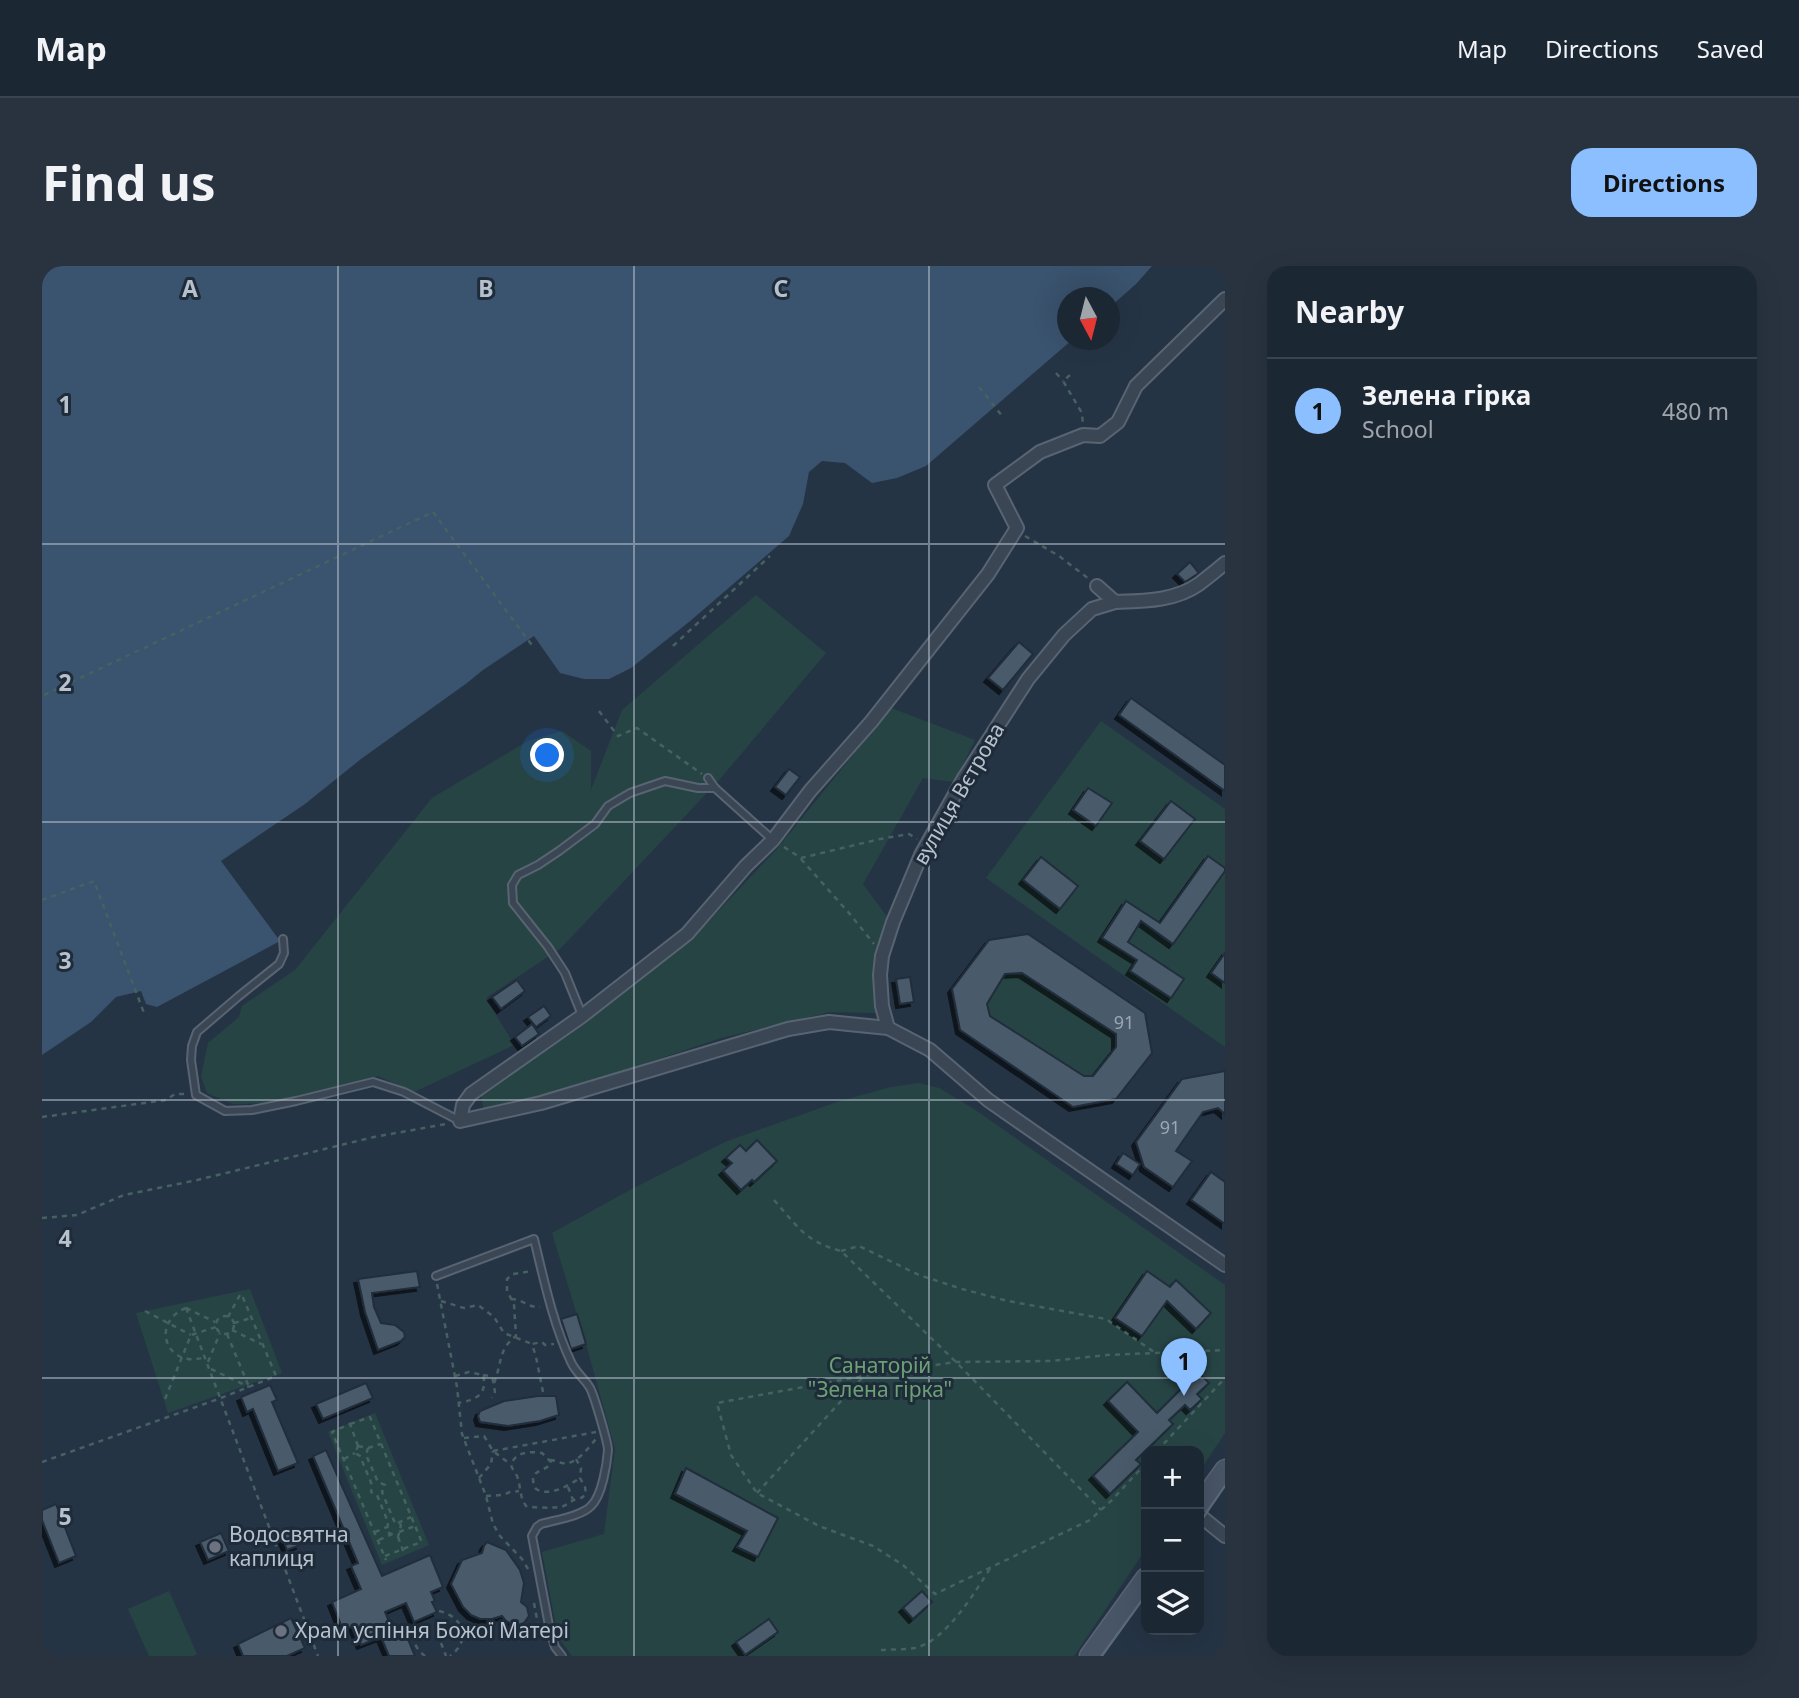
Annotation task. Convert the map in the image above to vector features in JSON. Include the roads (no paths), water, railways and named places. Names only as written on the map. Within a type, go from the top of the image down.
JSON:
[{"type":"street","points":[[1225,299],[1136,386],[1118,422],[1100,436],[1083,435],[1040,452],[995,485],[1017,528],[988,574],[871,723],[810,791],[773,840],[746,866],[687,934],[582,1016],[471,1094],[463,1105],[460,1121],[541,1103],[788,1029],[829,1022],[888,1028],[930,1050],[988,1100],[1225,1265]]},
{"type":"street","name":"вулиця Вєтрова","points":[[888,1028],[882,1006],[880,975],[882,956],[893,922],[921,855],[964,778],[1028,679],[1064,635],[1092,609],[1115,602],[1149,601],[1180,594],[1198,585],[1225,563]]},
{"type":"street","points":[[1097,586],[1115,602]]},
{"type":"street","points":[[1204,1497],[1225,1469]]},
{"type":"street","points":[[1204,1519],[1225,1536]]},
{"type":"street","points":[[1089,1656],[1141,1584]]},
{"type":"lane","points":[[708,778],[715,788],[773,840]]},
{"type":"lane","points":[[582,1016],[565,973],[513,904],[512,885],[518,875],[559,851],[595,824],[608,806],[630,793],[665,781],[698,788],[715,788]]},
{"type":"lane","points":[[283,939],[284,953],[279,964],[197,1032],[191,1060],[196,1095],[225,1111],[252,1110],[373,1082],[404,1092],[460,1121]]},
{"type":"lane","points":[[436,1276],[534,1239],[551,1306],[571,1363],[591,1389],[608,1448],[600,1491],[590,1508],[541,1524],[533,1536],[550,1631],[555,1647],[562,1656]]},
{"type":"water","points":[[42,266],[1152,266],[1120,298],[1120,287],[1057,287],[1057,350],[1060,350],[926,466],[897,478],[872,483],[845,463],[822,461],[809,472],[803,504],[789,536],[631,668],[609,679],[584,679],[560,673],[534,636],[483,670],[361,759],[305,804],[221,861],[280,941],[157,1007],[146,1004],[141,991],[116,997],[91,1022],[42,1055]]},
{"type":"tram line","points":[[1204,1517],[1225,1486]]},
{"type":"tram line","points":[[1102,1656],[1141,1602]]},
{"type":"place","name":"Зелена гірка","points":[[1184,1396]]},
{"type":"place","name":"Водосвятна каплиця","points":[[215,1547]]},
{"type":"place","name":"Храм успіння Божої Матері","points":[[281,1631]]},
{"type":"park label","name":"Санаторій \"Зелена гірка\"","points":[[880,1378]]}]
